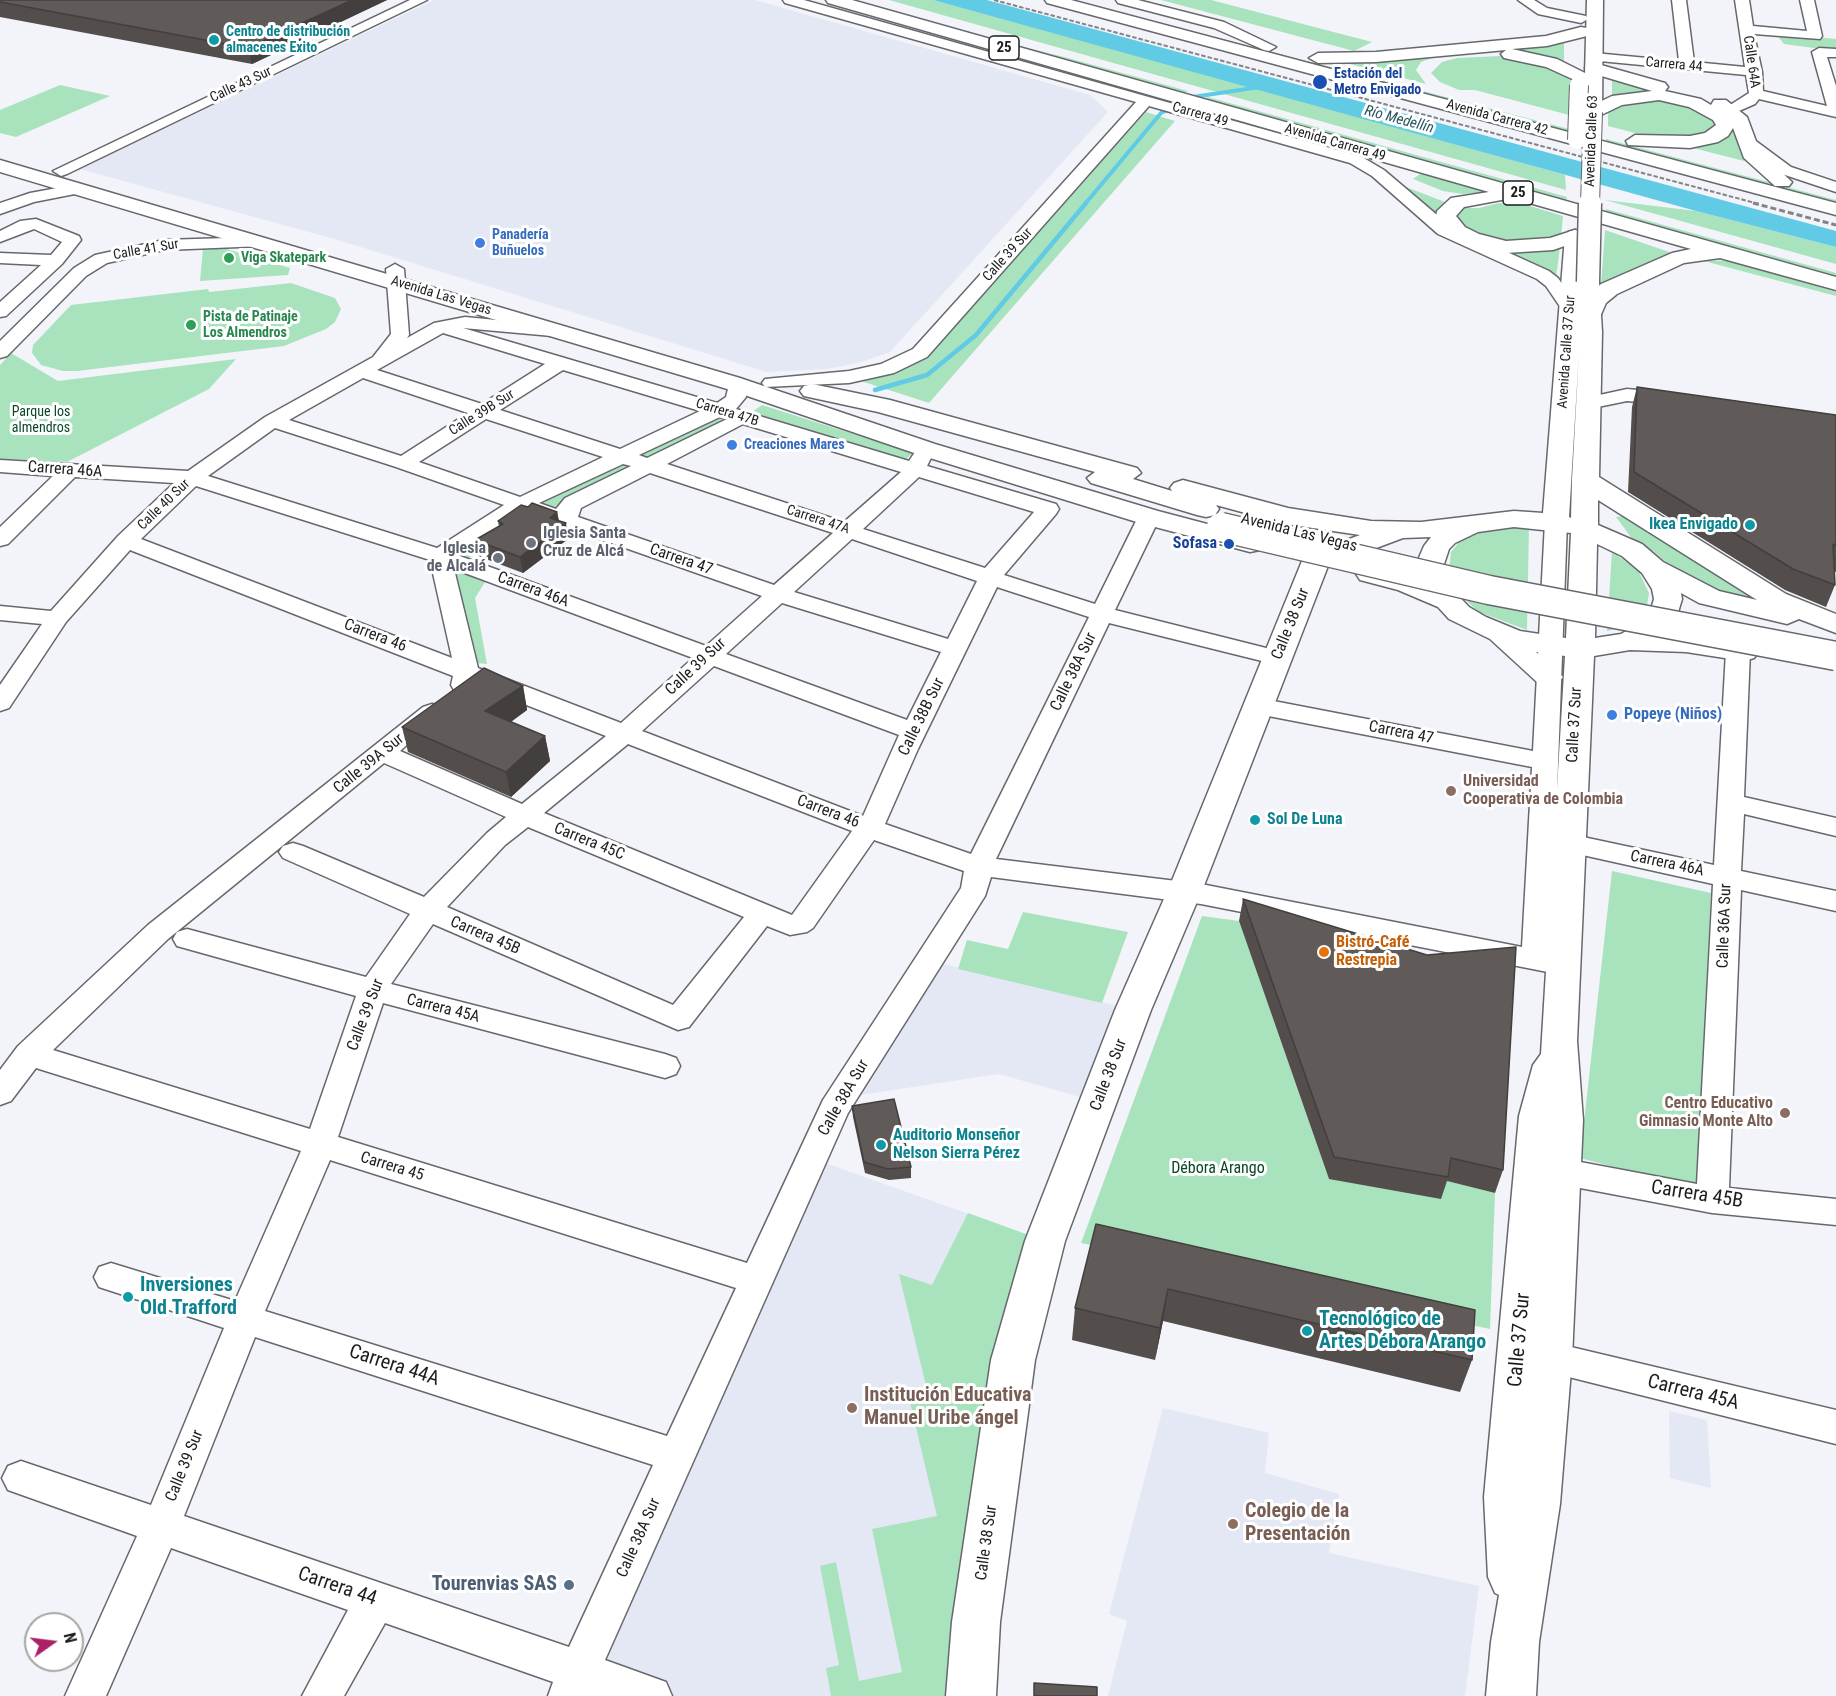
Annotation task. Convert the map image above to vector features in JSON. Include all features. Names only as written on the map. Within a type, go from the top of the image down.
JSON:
[{"type":"main road","name":"Avenida Carrera 49","points":[[834,0],[872,5],[1006,37],[1178,101],[1231,99],[1836,268]]},
{"type":"main road","name":"Avenida Carrera 42","points":[[1053,0],[1836,209]]},
{"type":"main road","name":"Avenida Carrera 42","points":[[1084,0],[1269,47],[1300,49],[1454,96],[1836,196]]},
{"type":"main road","name":"Avenida Calle 63","points":[[1582,0],[1581,26],[1593,112],[1588,282]]},
{"type":"main road","name":"Avenida Calle 63","points":[[1575,236],[1587,72],[1595,0]]},
{"type":"main road","name":"Avenida Carrera 49","points":[[872,5],[1178,101],[1535,198],[1836,285]]},
{"type":"main road","points":[[1220,25],[1300,49],[1358,58],[1547,41],[1581,26]]},
{"type":"main road","points":[[1426,69],[1442,58],[1497,53],[1541,60],[1706,98],[1732,110],[1742,125],[1745,138],[1755,159],[1782,182]]},
{"type":"main road","points":[[1437,86],[1454,96]]},
{"type":"main road","points":[[1593,112],[1618,100],[1659,95],[1695,103],[1721,117],[1725,125],[1721,132],[1711,138],[1690,142],[1627,141]]},
{"type":"main road","name":"Avenida Las Vegas","points":[[0,153],[396,276],[430,293],[737,385],[880,432],[923,455],[1277,551],[1392,579],[1446,601]]},
{"type":"main road","points":[[1356,160],[1384,169],[1435,192],[1470,199]]},
{"type":"main road","name":"Avenida Las Vegas","points":[[0,166],[258,242],[494,298],[772,383],[841,391],[1226,522],[1489,590],[1836,656]]},
{"type":"main road","points":[[1535,198],[1502,196],[1470,199],[1452,205],[1446,217],[1458,231],[1472,239],[1518,248],[1553,244],[1575,236]]},
{"type":"main road","name":"Avenida Calle 37 Sur","points":[[1575,236],[1588,403],[1585,480]]},
{"type":"main road","points":[[1580,311],[1609,290],[1668,261],[1694,254],[1726,252]]},
{"type":"main road","name":"Avenida Calle 37 Sur","points":[[1559,469],[1580,311],[1588,282]]},
{"type":"main road","points":[[430,293],[447,289],[494,298]]},
{"type":"main road","name":"Avenida Las Vegas","points":[[841,391],[881,405],[1286,516],[1396,531]]},
{"type":"main road","points":[[799,406],[841,391]]},
{"type":"main road","name":"Avenida Las Vegas","points":[[923,455],[1489,577],[1836,644]]},
{"type":"main road","points":[[1559,469],[1536,496],[1514,511],[1446,537],[1431,556],[1431,578],[1446,601],[1468,618],[1496,632],[1563,680],[1654,627],[1666,609],[1666,589],[1653,568]]},
{"type":"main road","name":"Calle 37 Sur","points":[[1511,1696],[1515,1642],[1537,1504],[1550,1358],[1559,1171],[1564,1120],[1559,1041],[1550,962],[1569,843],[1558,788],[1569,525],[1559,469]]},
{"type":"main road","points":[[1585,480],[1632,550],[1653,568],[1691,589],[1728,603],[1836,625]]},
{"type":"main road","points":[[1585,480],[1776,600],[1796,611],[1836,625]]},
{"type":"main road","name":"Calle 37 Sur","points":[[1569,525],[1585,480]]},
{"type":"main road","points":[[1277,551],[1292,541],[1295,535],[1295,530],[1286,516]]},
{"type":"main road","points":[[1316,561],[1396,531],[1514,519],[1569,525],[1632,550]]},
{"type":"main road","name":"Calle 38 Sur","points":[[971,1696],[976,1622],[1012,1360],[1045,1241],[1133,1010],[1184,892],[1316,561]]},
{"type":"main road","points":[[1496,632],[1565,647],[1623,643],[1686,643],[1836,670]]},
{"type":"main road","name":"Calle 37 Sur","points":[[1515,1642],[1507,1497],[1538,1116],[1559,1041]]},
{"type":"street","name":"Calle 43 Sur","points":[[61,171],[420,0]]},
{"type":"street","name":"Carrera 49","points":[[790,0],[1178,101],[1356,160],[1378,173],[1444,230],[1543,275],[1580,311]]},
{"type":"street","name":"Avenida Carrera 42","points":[[1123,0],[1220,25],[1269,47]]},
{"type":"street","points":[[1525,0],[1581,26]]},
{"type":"street","points":[[1679,0],[1687,66]]},
{"type":"street","name":"Calle 64A","points":[[1732,110],[1750,101],[1756,94],[1755,72],[1742,0]]},
{"type":"street","points":[[1746,29],[1815,36],[1807,0]]},
{"type":"street","points":[[1756,94],[1836,112],[1819,52],[1836,53]]},
{"type":"street","name":"Carrera 44","points":[[1587,72],[1687,66],[1755,72]]},
{"type":"street","name":"Calle 39 Sur","points":[[841,391],[920,353],[1178,101]]},
{"type":"street","points":[[1745,138],[1785,170],[1836,187]]},
{"type":"street","points":[[3,207],[28,191],[36,177]]},
{"type":"street","points":[[3,207],[79,189]]},
{"type":"street","points":[[0,237],[33,224],[73,237],[72,242],[56,260],[0,312]]},
{"type":"street","name":"Calle 41 Sur","points":[[0,352],[80,272],[101,259],[164,245],[258,242]]},
{"type":"street","points":[[0,258],[56,260]]},
{"type":"street","name":"Calle 40 Sur","points":[[369,367],[400,335],[396,276]]},
{"type":"street","name":"Calle 40 Sur","points":[[0,703],[57,618],[126,541],[192,478],[272,421],[441,327],[465,322],[483,322],[556,331]]},
{"type":"street","name":"Carrera 47B","points":[[441,327],[744,418],[923,455],[1048,509]]},
{"type":"street","name":"Calle 39B Sur","points":[[403,463],[560,363]]},
{"type":"street","name":"Carrera 47A","points":[[369,367],[485,412],[1102,614],[1278,658]]},
{"type":"street","points":[[467,671],[440,556],[519,505],[718,410],[735,400],[737,385]]},
{"type":"street","points":[[1588,403],[1627,395],[1693,402]]},
{"type":"street","points":[[567,520],[567,508],[573,503],[744,418]]},
{"type":"street","name":"Carrera 47","points":[[272,421],[403,463],[777,594],[956,649]]},
{"type":"street","name":"Calle 39 Sur","points":[[85,1696],[160,1526],[244,1318],[320,1145],[373,990],[387,965],[426,911],[496,839],[624,734],[848,530],[923,455]]},
{"type":"street","name":"Carrera 46A","points":[[0,466],[192,478],[440,556],[710,654],[915,732]]},
{"type":"street","points":[[0,539],[9,521],[69,471]]},
{"type":"street","name":"Calle 38B Sur","points":[[796,925],[803,921],[868,828],[991,576],[1048,509]]},
{"type":"street","name":"Calle 38A Sur","points":[[574,1684],[834,1109],[975,889],[979,866],[1149,517]]},
{"type":"street","name":"Carrera 46","points":[[126,541],[868,828],[979,866],[1184,892],[1550,962]]},
{"type":"street","points":[[0,613],[57,618]]},
{"type":"street","name":"Calle 36A Sur","points":[[1712,1200],[1738,651]]},
{"type":"street","name":"Calle 39A Sur","points":[[0,1093],[29,1054],[158,932],[383,753],[462,687],[467,671]]},
{"type":"street","name":"Calle 37 Sur","points":[[1550,962],[1558,788],[1544,761],[1563,680]]},
{"type":"street","name":"Carrera 47","points":[[1258,706],[1544,761]]},
{"type":"street","name":"Carrera 45C","points":[[383,753],[524,815],[790,925],[796,925]]},
{"type":"street","points":[[1731,802],[1836,827]]},
{"type":"street","name":"Carrera 46A","points":[[1569,843],[1836,901]]},
{"type":"street","name":"Carrera 45B","points":[[293,852],[678,1019],[747,934],[761,913]]},
{"type":"street","name":"Carrera 45A","points":[[187,939],[665,1066]]},
{"type":"street","name":"Carrera 45","points":[[29,1054],[756,1280]]},
{"type":"street","name":"Carrera 45B","points":[[1559,1171],[1712,1200],[1836,1212]]},
{"type":"street","name":"Carrera 44A","points":[[111,1277],[677,1455]]},
{"type":"street","name":"Carrera 45A","points":[[1550,1358],[1836,1427]]},
{"type":"street","name":"Carrera 44","points":[[21,1478],[376,1600],[574,1684],[652,1696]]},
{"type":"street","points":[[322,1696],[376,1600]]},
{"type":"shaded area","points":[[434,0],[755,0],[1090,95],[1108,112],[890,352],[858,363],[827,369],[767,372],[338,240],[80,169]]},
{"type":"shaded area","points":[[927,960],[1118,1006],[1080,1097],[999,1074],[853,1096]]},
{"type":"shaded area","name":"Institución Educativa Manuel Uribe ángel","points":[[811,1158],[1045,1241],[971,1696],[652,1696],[579,1671]]},
{"type":"shaded area","name":"Colegio de la Presentación","points":[[1163,1408],[1269,1433],[1265,1473],[1339,1494],[1329,1553],[1479,1586],[1465,1696],[1108,1696],[1127,1621],[1109,1614]]},
{"type":"shaded area","points":[[1669,1411],[1707,1420],[1711,1488],[1670,1478]]},
{"type":"green space","points":[[889,0],[933,0],[1377,121],[1565,175],[1566,190]]},
{"type":"green space","points":[[1060,0],[1072,0],[1569,129],[1569,134]]},
{"type":"green space","points":[[1161,0],[1211,0],[1372,42],[1354,51]]},
{"type":"green space","points":[[957,30],[1068,58],[1188,91],[1180,95]]},
{"type":"green space","points":[[1775,33],[1836,39],[1836,51],[1784,44]]},
{"type":"green space","points":[[1564,42],[1564,64],[1503,50],[1443,54],[1421,62],[1416,70],[1426,84],[1339,61]]},
{"type":"green space","points":[[1500,56],[1530,60],[1574,77],[1569,115],[1475,90],[1459,90],[1440,82],[1431,73],[1442,62],[1457,58]]},
{"type":"green space","points":[[1612,78],[1707,101],[1721,108],[1732,115],[1742,155],[1748,162],[1685,146],[1719,139],[1722,113],[1647,92],[1612,97]]},
{"type":"green space","points":[[60,85],[110,96],[16,137],[0,133],[0,110]]},
{"type":"green space","points":[[1208,97],[1567,197],[1566,201],[1200,100]]},
{"type":"green space","points":[[1638,100],[1673,100],[1708,114],[1718,125],[1711,133],[1662,140],[1608,126],[1608,111]]},
{"type":"green space","points":[[1146,112],[1175,121],[929,403],[861,381],[906,368],[932,353],[970,306]]},
{"type":"green space","points":[[1606,139],[1836,200],[1836,205],[1605,143]]},
{"type":"green space","points":[[1423,172],[1491,192],[1463,194],[1443,191],[1413,179]]},
{"type":"green space","points":[[1393,182],[1445,202],[1441,207],[1471,240],[1560,247],[1556,277],[1466,239]]},
{"type":"green space","points":[[1605,200],[1696,211],[1836,247],[1836,264]]},
{"type":"green space","points":[[1499,203],[1530,206],[1563,216],[1561,237],[1547,242],[1492,241],[1461,227],[1455,219],[1458,208],[1479,208]]},
{"type":"green space","points":[[1606,209],[1836,273],[1836,279],[1605,213]]},
{"type":"green space","points":[[1605,230],[1675,254],[1601,285]]},
{"type":"green space","name":"Viga Skatepark","points":[[220,247],[290,268],[288,275],[200,281],[203,248]]},
{"type":"green space","points":[[1700,260],[1731,261],[1836,292],[1836,296]]},
{"type":"green space","name":"Pista de Patinaje Los Almendros","points":[[291,283],[335,298],[341,309],[335,322],[326,329],[284,346],[77,371],[63,371],[41,365],[32,353],[33,345],[71,305],[208,289],[209,292]]},
{"type":"green space","name":"Parque los almendros","points":[[11,353],[58,381],[236,359],[209,389],[67,462],[0,459],[0,365]]},
{"type":"green space","points":[[762,405],[913,453],[904,461],[752,412]]},
{"type":"green space","points":[[709,414],[735,422],[548,510],[499,536],[471,555],[469,559],[500,570],[487,579],[475,598],[487,664],[467,662],[447,573],[465,540]]},
{"type":"green space","points":[[1632,515],[1761,598],[1759,604],[1686,579],[1653,551],[1633,540],[1616,517]]},
{"type":"green space","points":[[1506,526],[1529,526],[1527,630],[1479,612],[1453,589],[1449,571],[1451,552],[1463,537]]},
{"type":"green space","points":[[1612,551],[1639,572],[1649,593],[1646,612],[1630,625],[1607,631]]},
{"type":"green space","points":[[1612,871],[1711,893],[1696,1189],[1580,1158]]},
{"type":"green space","points":[[1023,912],[1128,932],[1102,1003],[958,969],[967,940],[1008,949]]},
{"type":"green space","name":"Débora Arango","points":[[1202,916],[1239,921],[1329,1179],[1444,1180],[1495,1193],[1490,1329],[1081,1243]]},
{"type":"green space","points":[[968,1213],[1045,1241],[971,1696],[831,1696],[826,1668],[839,1665],[820,1566],[836,1562],[859,1681],[902,1672],[872,1529],[937,1516],[909,1398],[928,1394],[899,1274],[932,1285]]},
{"type":"water","name":"Río Medellín","points":[[933,0],[987,0],[1836,231],[1836,247],[1696,211]]},
{"type":"building","points":[[0,0],[352,0],[248,48],[0,2]]},
{"type":"building","name":"Ikea Envigado","points":[[1637,387],[1836,415],[1836,546],[1833,544],[1835,585],[1793,569],[1634,472]]},
{"type":"building","points":[[532,503],[557,512],[550,518],[566,523],[520,557],[475,540],[503,524],[498,521],[521,505],[528,507]]},
{"type":"building","points":[[484,668],[523,686],[485,711],[545,736],[506,772],[402,727]]},
{"type":"building","points":[[1243,899],[1427,955],[1516,947],[1503,1170],[1451,1158],[1448,1177],[1334,1157]]},
{"type":"building","name":"Auditorio Monseñor Nelson Sierra Pérez","points":[[894,1099],[911,1167],[888,1169],[864,1162],[852,1106]]},
{"type":"building","points":[[1096,1224],[1475,1310],[1472,1360],[1168,1289],[1160,1328],[1075,1308]]},
{"type":"building","points":[[1034,1683],[1097,1687],[1097,1696],[1034,1696]]},
{"type":"waterway","points":[[1085,204],[1161,113],[1193,97],[1260,87]]},
{"type":"waterway","points":[[875,390],[927,375],[976,335],[1086,203]]},
{"type":"railway","points":[[994,0],[1759,204]]},
{"type":"railway","points":[[1753,203],[1836,225]]},
{"type":"place","name":"Centro de distribución almacenes Exito","points":[[214,40]]},
{"type":"place","name":"Estación del Metro Envigado","points":[[1320,82]]},
{"type":"place","name":"Panadería Buñuelos","points":[[480,243]]},
{"type":"place","name":"Viga Skatepark","points":[[229,258]]},
{"type":"place","name":"Pista de Patinaje Los Almendros","points":[[191,325]]},
{"type":"place","name":"Creaciones Mares","points":[[732,445]]},
{"type":"place","name":"Ikea Envigado","points":[[1750,525]]},
{"type":"place","name":"Iglesia Santa Cruz de Alcá","points":[[531,543]]},
{"type":"place","name":"Sofasa","points":[[1229,544]]},
{"type":"place","name":"Iglesia de Alcalá","points":[[498,558]]},
{"type":"place","name":"Popeye (Niños)","points":[[1612,715]]},
{"type":"place","name":"Universidad Cooperativa de Colombia","points":[[1451,791]]},
{"type":"place","name":"Sol De Luna","points":[[1255,820]]},
{"type":"place","name":"Bistró-Café Restrepia","points":[[1324,952]]},
{"type":"place","name":"Centro Educativo Gimnasio Monte Alto","points":[[1785,1113]]},
{"type":"place","name":"Auditorio Monseñor Nelson Sierra Pérez","points":[[881,1145]]},
{"type":"place","name":"Inversiones Old Trafford","points":[[128,1297]]},
{"type":"place","name":"Tecnológico de Artes Débora Arango","points":[[1307,1331]]},
{"type":"place","name":"Institución Educativa Manuel Uribe ángel","points":[[852,1408]]},
{"type":"place","name":"Colegio de la Presentación","points":[[1233,1524]]},
{"type":"place","name":"Tourenvias SAS","points":[[569,1585]]}]
